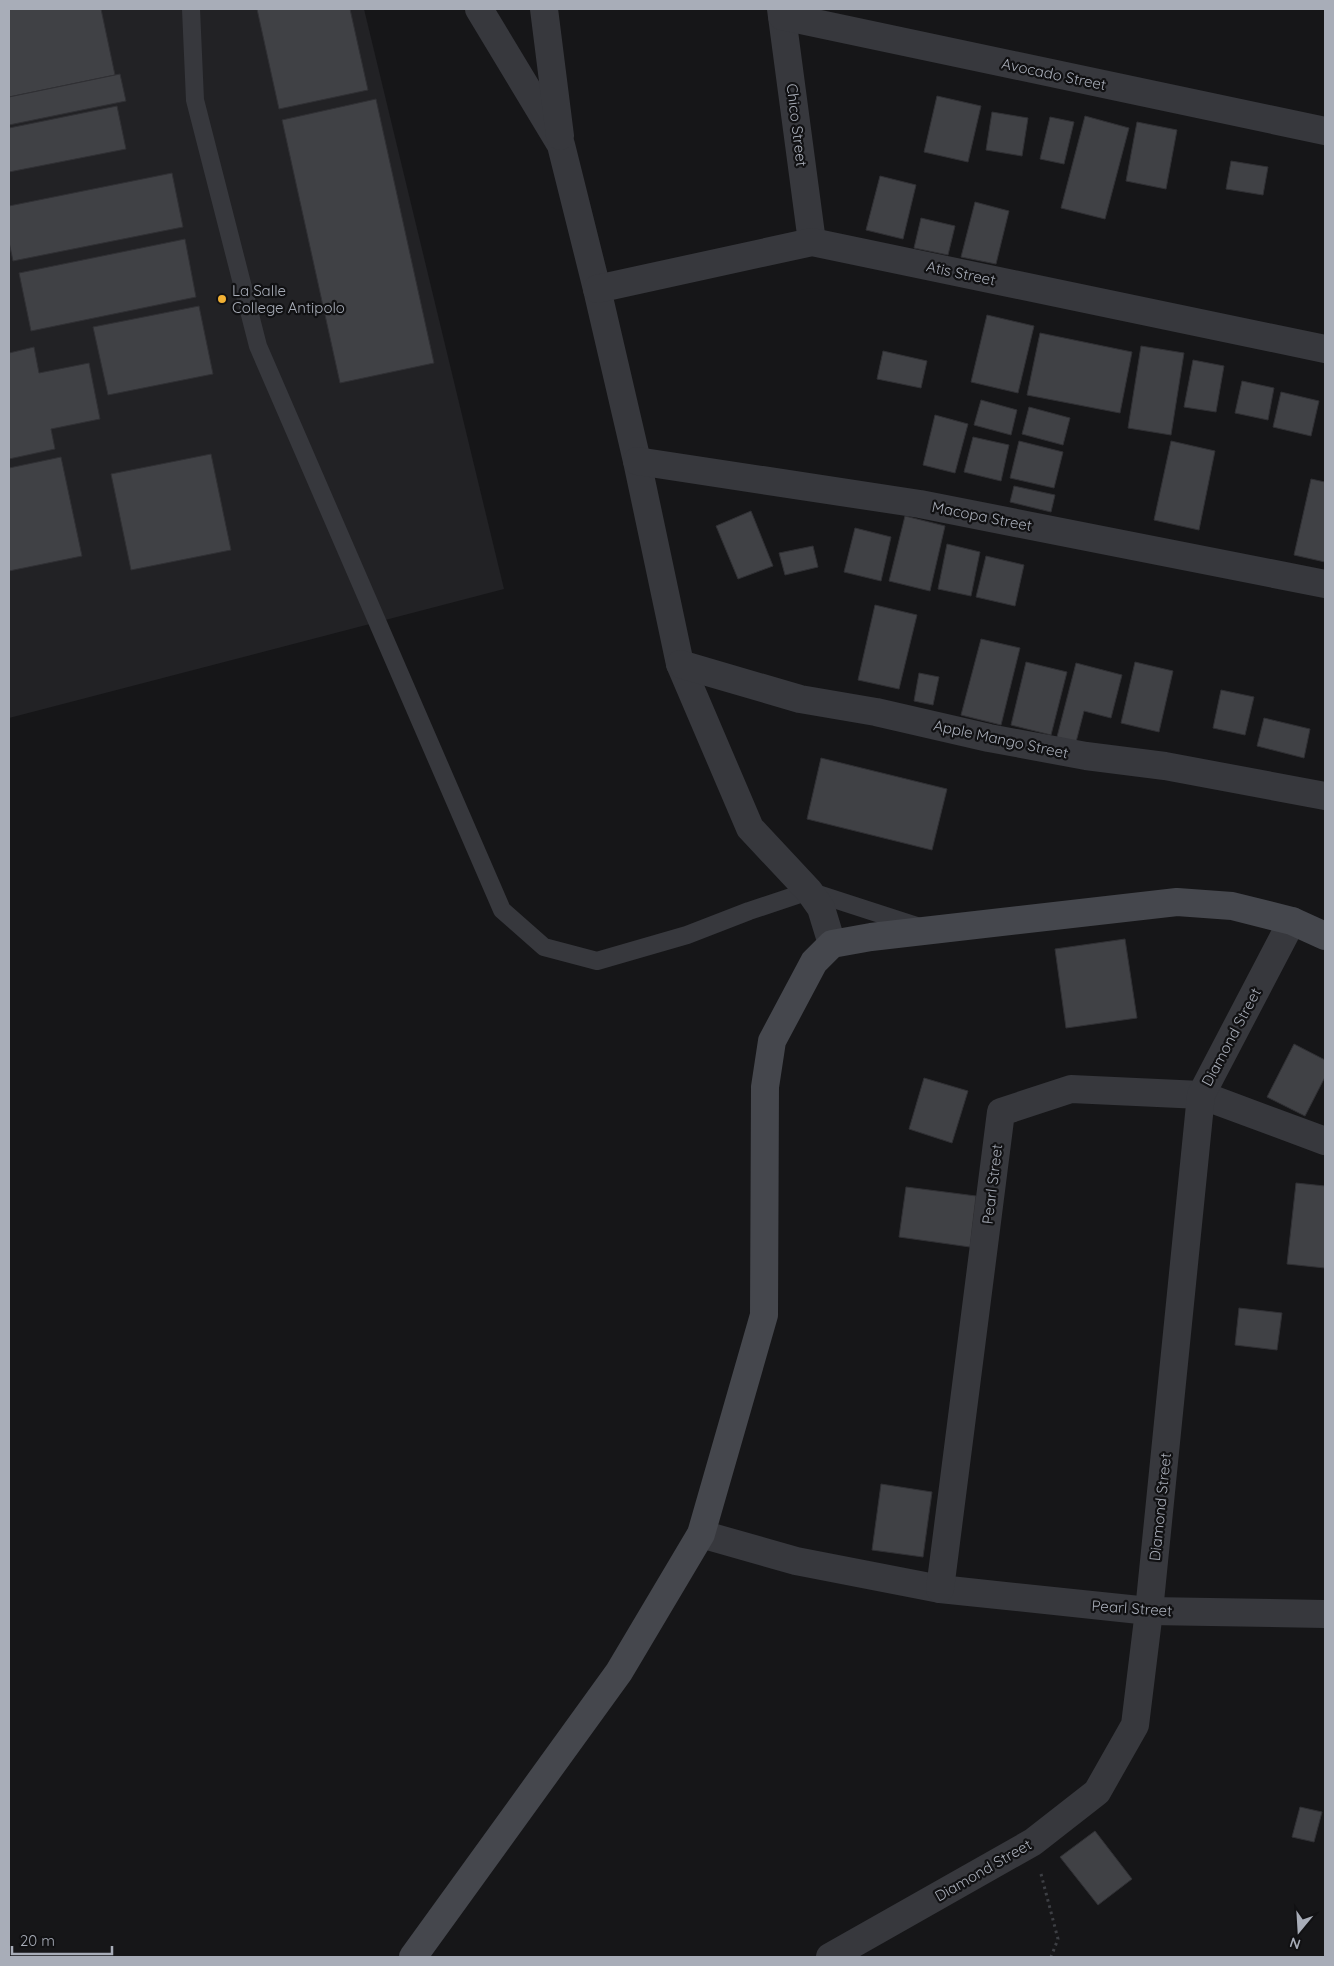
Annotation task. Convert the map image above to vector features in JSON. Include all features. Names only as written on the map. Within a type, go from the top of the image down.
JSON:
[{"type":"street","points":[[479,9],[561,145]]},
{"type":"street","points":[[544,9],[561,145],[637,461],[680,664],[750,828],[809,891],[821,908],[832,944]]},
{"type":"street","name":"Avocado Street","points":[[782,12],[1325,131]]},
{"type":"street","name":"Chico Street","points":[[782,12],[812,242]]},
{"type":"street","name":"Atis Street","points":[[597,289],[812,242],[1325,349]]},
{"type":"street","name":"Macopa Street","points":[[637,461],[920,504],[1325,584]]},
{"type":"street","name":"Apple Mango Street","points":[[680,664],[800,699],[876,712],[989,738],[1086,756],[1165,766],[1325,796]]},
{"type":"street","points":[[413,1957],[619,1672],[701,1534],[764,1315],[765,1087],[772,1041],[814,962],[832,944],[871,937],[1177,902],[1232,906],[1292,920],[1325,936]]},
{"type":"street","name":"Diamond Street","points":[[830,1957],[1034,1842],[1097,1792],[1135,1724],[1149,1611],[1200,1095],[1292,920]]},
{"type":"street","name":"Pearl Street","points":[[940,1590],[1001,1112],[1071,1089],[1200,1095],[1325,1141]]},
{"type":"street","name":"Pearl Street","points":[[701,1534],[796,1561],[940,1590],[1149,1611],[1325,1614]]},
{"type":"lane","points":[[191,9],[195,100],[258,346],[502,910],[544,947],[597,961],[687,935],[749,911],[809,891],[932,931]]},
{"type":"path","points":[[1034,1842],[1058,1939],[1051,1957]]},
{"type":"shaded area","name":"La Salle College Antipolo","points":[[9,9],[364,9],[504,589],[9,718]]},
{"type":"building","points":[[9,9],[101,9],[115,75],[9,97]]},
{"type":"building","points":[[257,9],[350,9],[368,90],[279,109]]},
{"type":"building","points":[[120,74],[126,101],[9,125],[9,97]]},
{"type":"building","points":[[937,96],[981,106],[968,162],[924,152]]},
{"type":"building","points":[[376,99],[434,363],[340,383],[282,120]]},
{"type":"building","points":[[117,106],[126,149],[9,172],[9,128]]},
{"type":"building","points":[[992,112],[1028,118],[1022,156],[986,150]]},
{"type":"building","points":[[1085,116],[1129,128],[1105,219],[1061,208]]},
{"type":"building","points":[[1050,117],[1074,122],[1064,164],[1040,159]]},
{"type":"building","points":[[1137,122],[1177,130],[1166,189],[1126,181]]},
{"type":"building","points":[[1231,161],[1268,167],[1263,195],[1226,189]]},
{"type":"building","points":[[172,173],[183,227],[13,261],[9,242],[9,206]]},
{"type":"building","points":[[880,176],[916,185],[903,239],[866,230]]},
{"type":"building","points":[[975,202],[1009,211],[996,264],[961,257]]},
{"type":"building","points":[[921,218],[955,226],[948,255],[914,248]]},
{"type":"building","points":[[185,239],[196,297],[31,331],[19,273]]},
{"type":"building","points":[[199,306],[213,374],[108,395],[93,327]]},
{"type":"building","points":[[987,315],[1034,326],[1018,393],[971,382]]},
{"type":"building","points":[[1040,333],[1132,352],[1120,413],[1027,395]]},
{"type":"building","points":[[1141,346],[1184,353],[1171,435],[1128,428]]},
{"type":"building","points":[[34,347],[39,373],[89,363],[100,419],[51,429],[55,449],[9,459],[9,353]]},
{"type":"building","points":[[883,351],[927,361],[921,388],[877,379]]},
{"type":"building","points":[[1193,360],[1224,366],[1216,412],[1184,407]]},
{"type":"building","points":[[1242,381],[1274,388],[1268,420],[1235,413]]},
{"type":"building","points":[[1281,392],[1319,401],[1311,436],[1273,427]]},
{"type":"building","points":[[981,400],[1017,410],[1011,435],[974,425]]},
{"type":"building","points":[[1029,407],[1070,418],[1063,445],[1022,434]]},
{"type":"building","points":[[935,415],[968,424],[955,473],[923,465]]},
{"type":"building","points":[[973,437],[1009,445],[1001,481],[964,472]]},
{"type":"building","points":[[1019,441],[1063,452],[1054,488],[1010,478]]},
{"type":"building","points":[[1171,441],[1215,451],[1199,530],[1154,520]]},
{"type":"building","points":[[211,454],[231,550],[131,570],[111,474]]},
{"type":"building","points":[[61,457],[82,556],[9,571],[9,468]]},
{"type":"building","points":[[1311,479],[1325,482],[1325,562],[1294,555]]},
{"type":"building","points":[[1014,486],[1055,495],[1051,512],[1010,502]]},
{"type":"building","points":[[751,511],[773,566],[738,579],[716,526]]},
{"type":"building","points":[[905,516],[945,526],[930,591],[889,581]]},
{"type":"building","points":[[855,528],[891,537],[881,581],[844,572]]},
{"type":"building","points":[[947,544],[980,552],[971,596],[938,589]]},
{"type":"building","points":[[813,546],[818,567],[785,575],[779,553]]},
{"type":"building","points":[[986,556],[1024,565],[1015,606],[976,597]]},
{"type":"building","points":[[875,605],[917,615],[899,689],[858,680]]},
{"type":"building","points":[[981,639],[1020,648],[1001,725],[961,715]]},
{"type":"building","points":[[1026,662],[1067,672],[1051,735],[1011,725]]},
{"type":"building","points":[[1135,662],[1173,671],[1159,732],[1121,723]]},
{"type":"building","points":[[1076,663],[1122,675],[1111,718],[1084,711],[1076,742],[1057,737]]},
{"type":"building","points":[[919,673],[939,677],[933,705],[914,701]]},
{"type":"building","points":[[1221,690],[1254,697],[1245,735],[1213,728]]},
{"type":"building","points":[[1264,718],[1310,729],[1304,758],[1257,746]]},
{"type":"building","points":[[821,758],[947,789],[932,850],[807,819]]},
{"type":"building","points":[[1125,939],[1137,1018],[1066,1028],[1055,949]]},
{"type":"building","points":[[1294,1044],[1325,1060],[1325,1077],[1305,1116],[1267,1097]]},
{"type":"building","points":[[924,1078],[968,1091],[952,1143],[909,1129]]},
{"type":"building","points":[[1296,1183],[1325,1186],[1325,1268],[1287,1264]]},
{"type":"building","points":[[906,1187],[976,1196],[970,1247],[899,1237]]},
{"type":"building","points":[[1239,1308],[1282,1313],[1277,1350],[1235,1345]]},
{"type":"building","points":[[881,1484],[932,1492],[923,1557],[872,1550]]},
{"type":"building","points":[[1300,1807],[1322,1812],[1314,1842],[1292,1837]]},
{"type":"building","points":[[1095,1831],[1132,1879],[1098,1905],[1060,1857]]},
{"type":"place","name":"La Salle College Antipolo","points":[[222,299]]}]
